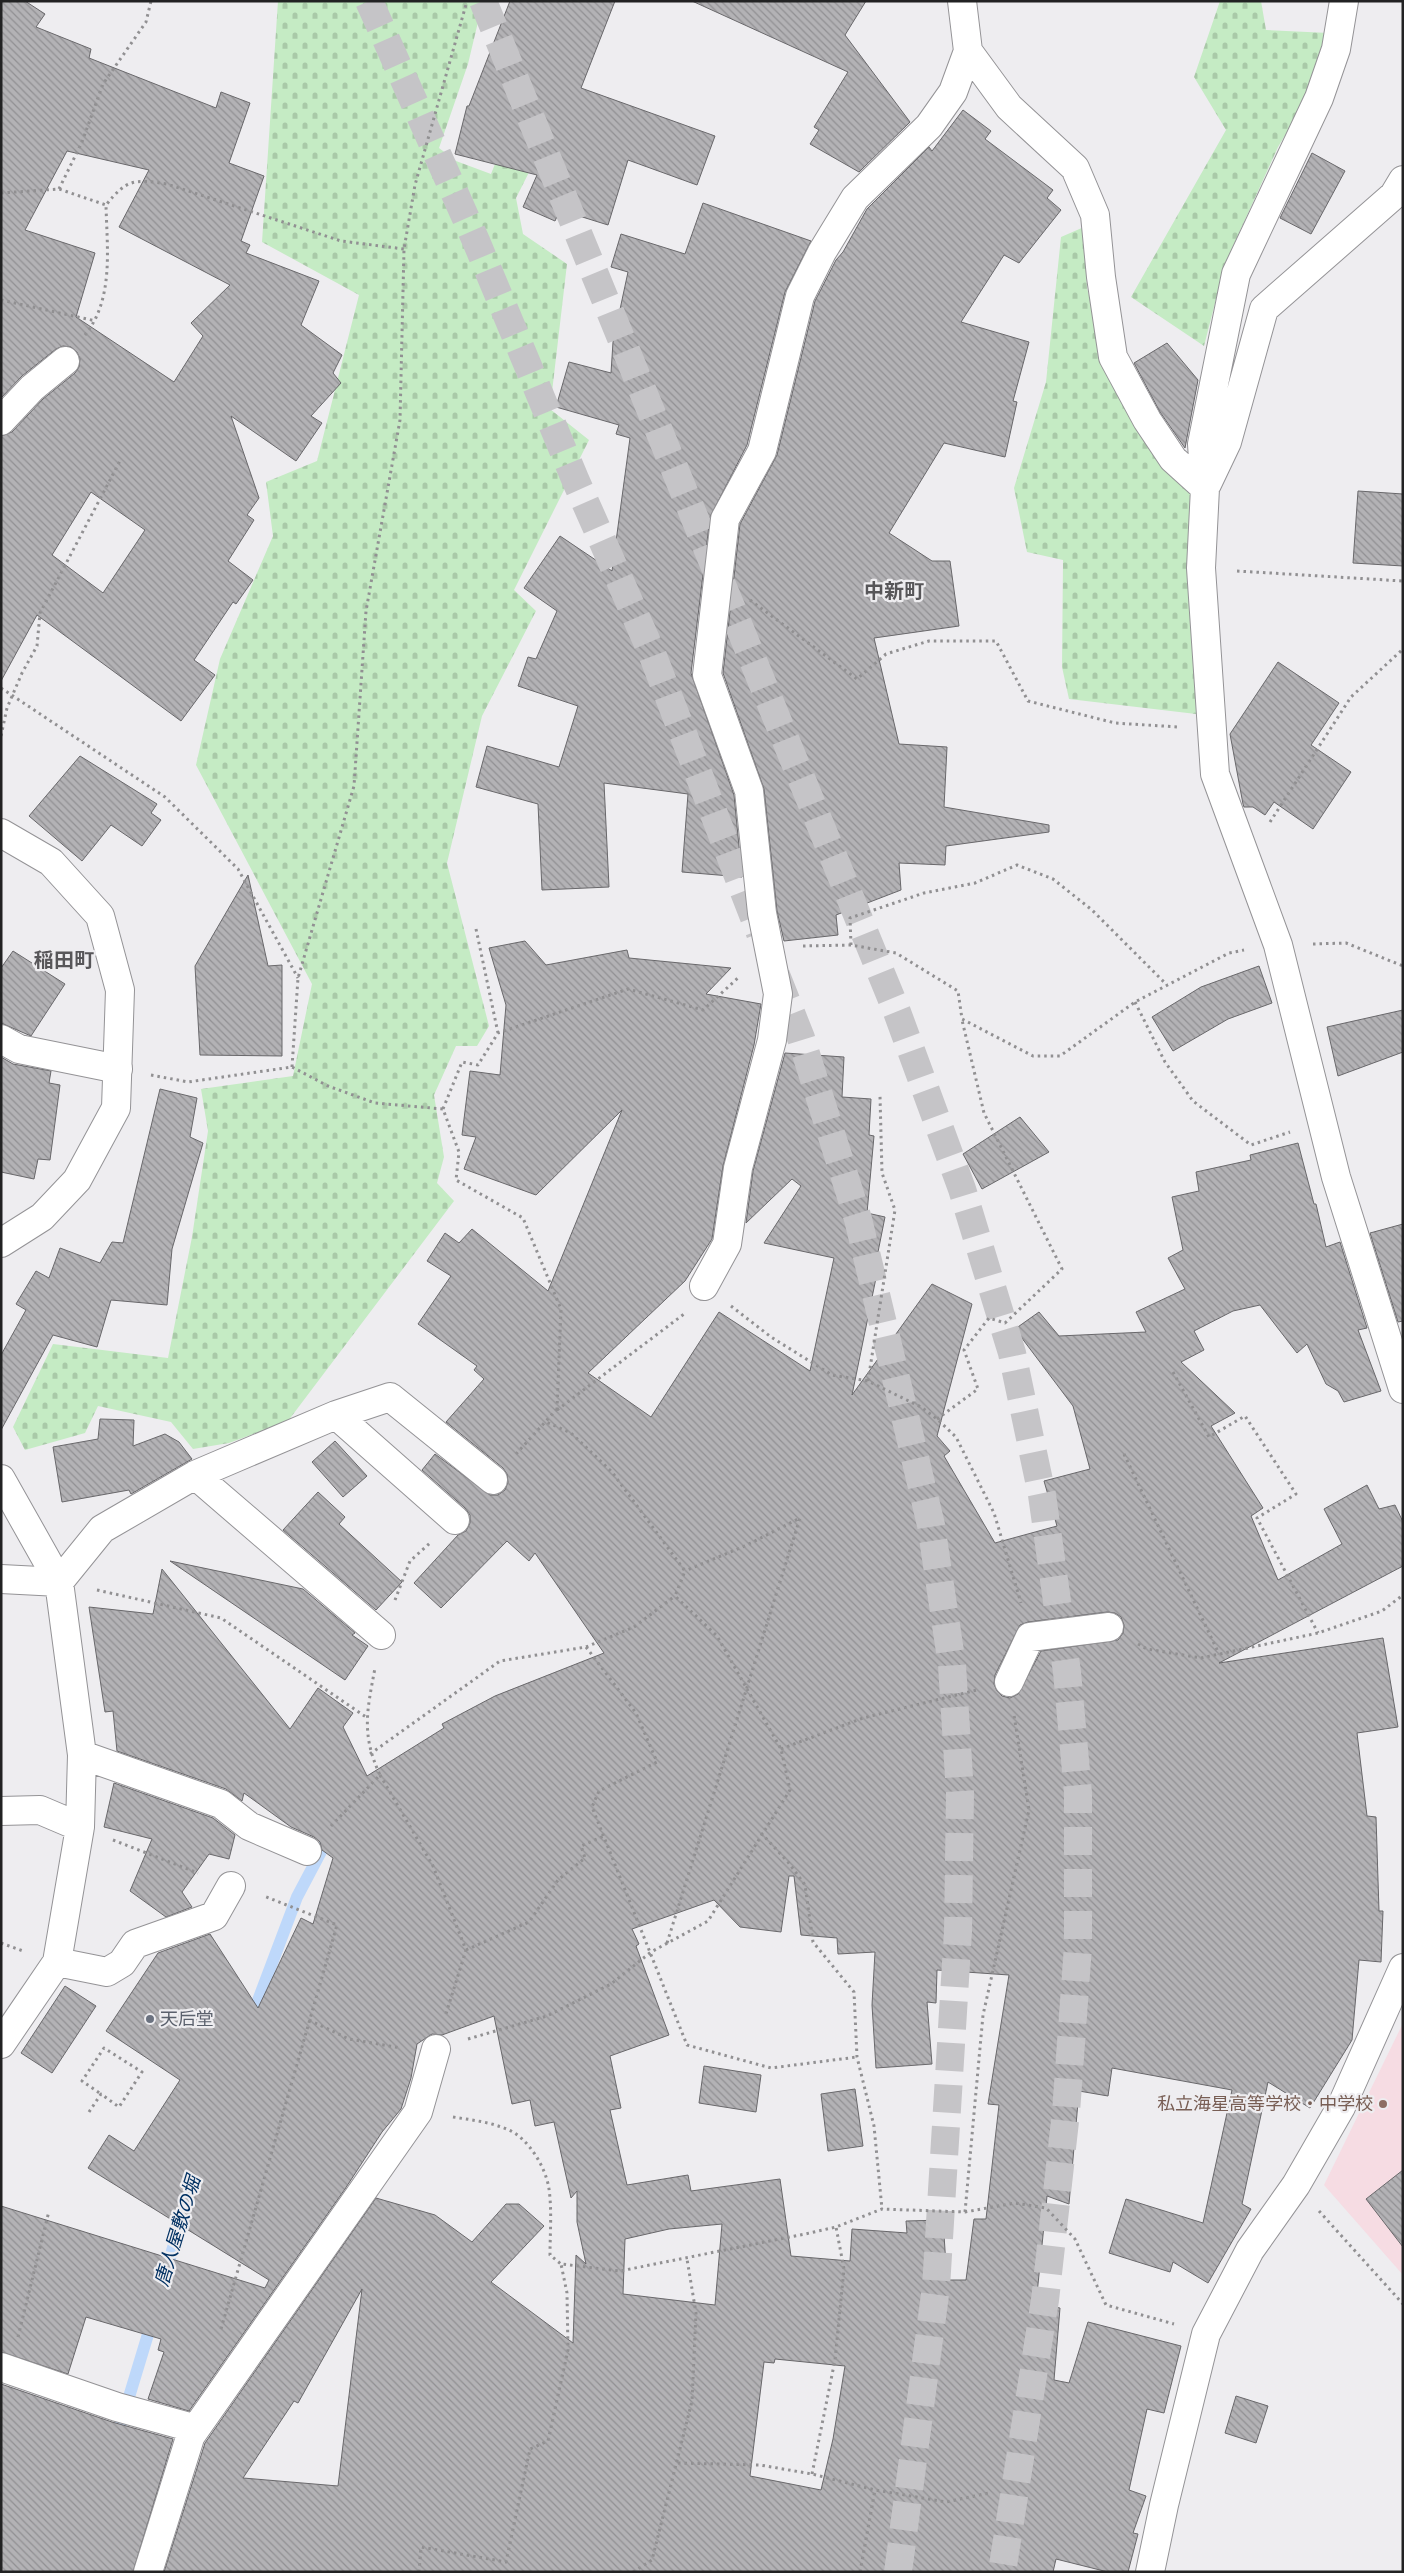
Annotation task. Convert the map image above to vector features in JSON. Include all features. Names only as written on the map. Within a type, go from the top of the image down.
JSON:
[{"type":"street","points":[[704,1286],[726,1244],[738,1168],[772,1040],[778,994],[762,913],[749,791],[707,675],[726,519],[762,451],[800,296],[822,252],[855,198],[929,126],[952,92],[968,51],[962,1]]},
{"type":"street","points":[[1344,1],[1336,49],[1319,98],[1236,274],[1202,444],[1206,488],[1201,568],[1215,774],[1278,945],[1336,1177],[1403,1389]]},
{"type":"street","points":[[968,51],[1009,107],[1075,168],[1095,215],[1101,277],[1113,356],[1147,420],[1173,459],[1206,488]]},
{"type":"street","points":[[1206,488],[1227,442],[1264,310],[1394,195],[1403,180]]},
{"type":"street","points":[[1,421],[32,388],[64,361]]},
{"type":"street","points":[[1,1243],[42,1217],[77,1180],[116,1108],[120,990],[100,916],[51,862],[3,840]]},
{"type":"street","points":[[1,1039],[19,1049],[118,1069]]},
{"type":"street","points":[[59,1582],[102,1529],[195,1475],[336,1415],[390,1397],[493,1480]]},
{"type":"street","points":[[336,1415],[455,1520]]},
{"type":"street","points":[[195,1475],[382,1635]]},
{"type":"street","points":[[1,1479],[59,1582],[82,1755],[80,1827],[57,1962],[1,2044]]},
{"type":"street","points":[[1,1578],[59,1582]]},
{"type":"street","points":[[1009,1682],[1030,1637],[1109,1627]]},
{"type":"street","points":[[82,1755],[221,1804],[249,1826],[307,1851]]},
{"type":"street","points":[[1,1811],[40,1810],[80,1827]]},
{"type":"street","points":[[57,1962],[107,1972],[122,1963],[135,1944],[214,1916],[231,1886]]},
{"type":"street","points":[[1150,2572],[1164,2505],[1206,2334],[1250,2250],[1296,2184],[1342,2107],[1403,1968]]},
{"type":"street","points":[[192,2434],[418,2112],[436,2049]]},
{"type":"street","points":[[5,2368],[126,2410],[193,2428],[148,2572]]},
{"type":"path","points":[[59,189],[82,142],[103,84],[146,22],[151,1]]},
{"type":"path","points":[[292,1067],[298,978],[354,786],[366,611],[400,420],[404,249],[415,185],[467,1]]},
{"type":"path","points":[[64,361],[96,321],[107,282],[106,205],[126,184],[144,181],[166,184],[341,242],[404,249]]},
{"type":"path","points":[[1,193],[59,189],[106,205]]},
{"type":"path","points":[[1,300],[96,321]]},
{"type":"path","points":[[1,736],[13,694],[37,646],[40,613],[122,459]]},
{"type":"path","points":[[1201,568],[1403,582]]},
{"type":"path","points":[[719,581],[756,604],[857,679],[886,654],[929,641],[996,641],[1028,701],[1115,723],[1211,729]]},
{"type":"path","points":[[1245,859],[1352,697],[1403,649]]},
{"type":"path","points":[[1,688],[13,694],[166,797],[238,869],[298,978]]},
{"type":"path","points":[[852,945],[850,918],[924,893],[975,882],[1017,865],[1053,879],[1092,910],[1167,985]]},
{"type":"path","points":[[476,928],[498,1033]]},
{"type":"path","points":[[962,1019],[1033,1056],[1060,1056],[1135,1002],[1229,953],[1278,945],[1346,943],[1403,966]]},
{"type":"path","points":[[557,1410],[561,1309],[523,1218],[456,1180],[459,1152],[443,1110],[462,1062],[478,1065],[498,1033],[628,990],[703,1010],[770,947],[852,945],[896,953],[958,991],[962,1019],[984,1114],[1062,1269],[1005,1323],[989,1318],[964,1350],[978,1389],[937,1419]]},
{"type":"path","points":[[1135,1002],[1165,1062],[1193,1101],[1251,1146],[1323,1121]]},
{"type":"path","points":[[118,1069],[188,1082],[292,1067],[328,1086],[375,1104],[443,1110]]},
{"type":"path","points":[[868,1381],[895,1210],[882,1173],[880,1096]]},
{"type":"path","points":[[493,1480],[544,1421],[688,1311],[704,1286],[771,1337],[832,1375],[868,1381],[921,1408],[937,1419],[956,1438],[994,1513],[1030,1637]]},
{"type":"path","points":[[1173,1372],[1209,1437],[1245,1416],[1296,1494],[1258,1518],[1318,1633]]},
{"type":"path","points":[[557,1410],[563,1404]]},
{"type":"path","points":[[544,1421],[571,1432],[612,1472],[685,1571]]},
{"type":"path","points":[[1124,1454],[1219,1654]]},
{"type":"path","points":[[370,1754],[500,1661],[586,1647],[634,1627],[675,1596],[685,1571],[745,1546],[800,1518],[667,1944]]},
{"type":"path","points":[[309,2020],[349,2039],[419,2051],[436,2049],[466,1950],[434,1866],[380,1775],[370,1754],[366,1717],[382,1635],[410,1561],[455,1520]]},
{"type":"path","points":[[59,1582],[220,1618],[366,1717]]},
{"type":"path","points":[[1109,1627],[1147,1649],[1183,1657],[1200,1658],[1318,1633],[1382,1611],[1403,1595]]},
{"type":"path","points":[[470,2039],[547,2016],[611,1984],[651,1952],[708,1920],[761,1833],[790,1790],[781,1749],[716,1636],[675,1596]]},
{"type":"path","points":[[586,1647],[636,1713],[657,1762],[599,1792],[592,1807],[687,2045],[771,2068],[857,2057]]},
{"type":"path","points":[[781,1749],[863,1718],[1009,1682],[1029,1810],[983,2015],[965,2212]]},
{"type":"path","points":[[307,1851],[380,1775]]},
{"type":"path","points":[[80,1827],[231,1886]]},
{"type":"path","points":[[761,1833],[788,1862],[805,1885],[813,1942],[854,1992],[857,2057],[874,2126],[882,2209]]},
{"type":"path","points":[[466,1950],[529,1922],[558,1880],[585,1858],[581,1846],[604,1836]]},
{"type":"path","points":[[220,2333],[337,1925],[288,1905]]},
{"type":"path","points":[[104,2048],[142,2072],[120,2107],[102,2094],[82,2081],[104,2048]]},
{"type":"path","points":[[89,2112],[102,2094]]},
{"type":"path","points":[[418,2112],[487,2122],[511,2131],[526,2142],[538,2160],[549,2188],[550,2255],[561,2264],[620,2271],[687,2259],[836,2227],[882,2209],[965,2212],[1015,2202],[1046,2208],[1075,2238],[1106,2305],[1206,2334]]},
{"type":"path","points":[[1296,2184],[1403,2304]]},
{"type":"path","points":[[5,2368],[49,2211]]},
{"type":"path","points":[[812,2474],[835,2360],[844,2268],[836,2227]]},
{"type":"path","points":[[633,2572],[652,2560],[678,2463],[692,2401],[696,2313],[687,2259]]},
{"type":"path","points":[[418,2572],[421,2547],[506,2562],[530,2449],[548,2440],[568,2350],[567,2293],[561,2264]]},
{"type":"path","points":[[678,2463],[760,2465],[812,2474],[875,2490],[946,2502],[989,2493]]},
{"type":"path","points":[[860,2572],[875,2490]]},
{"type":"shaded area","name":"私立海星高等学校・中学校","points":[[1403,2023],[1403,2275],[1324,2185]]},
{"type":"green space","points":[[278,1],[483,1],[468,64],[439,148],[456,161],[491,174],[535,64],[564,103],[516,198],[523,234],[567,264],[550,409],[589,440],[514,590],[536,611],[482,716],[447,863],[489,1026],[477,1046],[456,1046],[434,1095],[444,1157],[437,1183],[454,1201],[288,1421],[229,1443],[193,1449],[171,1422],[98,1406],[85,1433],[25,1450],[13,1427],[53,1344],[168,1358],[192,1237],[208,1131],[201,1089],[293,1076],[312,984],[196,765],[220,659],[273,536],[266,482],[317,461],[359,295],[262,242]]},
{"type":"green space","points":[[1220,1],[1261,1],[1266,30],[1329,33],[1309,95],[1278,147],[1225,264],[1204,346],[1131,297],[1226,130],[1194,77]]},
{"type":"green space","points":[[1084,227],[1087,288],[1107,365],[1134,425],[1193,489],[1196,714],[1069,699],[1062,667],[1063,560],[1027,552],[1014,488],[1046,382],[1061,237]]},
{"type":"building","points":[[1,1],[25,1],[45,14],[36,27],[91,49],[89,58],[216,108],[221,92],[250,103],[229,163],[264,176],[241,241],[250,245],[246,253],[319,281],[301,325],[342,355],[333,373],[341,383],[311,416],[322,423],[296,461],[231,416],[259,498],[247,515],[254,520],[228,561],[253,580],[236,604],[233,602],[194,660],[215,675],[181,721],[37,615],[1,681],[1,436],[12,432],[43,399],[75,373],[79,367],[80,359],[77,352],[71,347],[63,346],[56,349],[22,376],[1,398]],"holes":[[[67,151],[149,170],[119,227],[230,285],[191,323],[203,336],[174,382],[76,317],[95,253],[25,230]],[[91,492],[145,530],[103,593],[52,555]]]},
{"type":"building","points":[[510,1],[615,1],[581,88],[715,136],[697,185],[628,160],[608,225],[560,210],[555,221],[523,207],[537,175],[455,154],[467,106],[469,106]]},
{"type":"building","points":[[692,1],[866,1],[845,35],[910,122],[859,172],[810,144],[819,130],[814,127],[848,72]]},
{"type":"building","points":[[963,110],[991,131],[985,139],[1053,190],[1047,198],[1061,210],[1019,263],[1004,255],[961,322],[1029,342],[1013,401],[1017,402],[1005,457],[944,443],[889,533],[932,561],[950,561],[959,626],[874,638],[899,744],[947,747],[944,807],[1049,825],[1049,832],[946,846],[945,865],[899,863],[901,890],[836,915],[838,935],[784,941],[777,911],[764,789],[723,673],[740,524],[777,455],[815,301],[836,260],[843,252],[867,209],[929,147],[932,151]]},
{"type":"building","points":[[1312,153],[1345,171],[1311,234],[1280,218]]},
{"type":"building","points":[[703,203],[811,241],[785,292],[747,445],[710,517],[691,673],[734,795],[742,877],[682,872],[688,794],[604,783],[609,887],[542,890],[538,804],[476,787],[487,746],[559,767],[578,706],[518,686],[528,657],[536,659],[557,611],[524,588],[560,536],[612,571],[630,438],[616,434],[619,425],[556,407],[569,362],[611,373],[613,342],[628,272],[611,267],[621,234],[685,254]]},
{"type":"building","points":[[1167,343],[1198,380],[1185,448],[1160,412],[1134,363]]},
{"type":"building","points":[[1358,491],[1403,494],[1403,566],[1353,563]]},
{"type":"building","points":[[1278,662],[1339,703],[1311,745],[1351,772],[1313,829],[1274,802],[1265,815],[1253,807],[1244,807],[1243,804],[1230,734]]},
{"type":"building","points":[[80,756],[157,804],[151,813],[161,820],[142,846],[111,825],[82,861],[29,816]]},
{"type":"building","points":[[248,875],[268,966],[282,965],[282,1056],[200,1055],[195,966]]},
{"type":"building","points":[[525,941],[546,965],[627,950],[629,958],[731,968],[706,994],[761,1004],[754,1045],[723,1166],[712,1239],[685,1281],[588,1373],[651,1417],[719,1312],[810,1371],[834,1258],[764,1243],[801,1186],[792,1179],[746,1223],[753,1171],[785,1053],[844,1057],[842,1097],[871,1099],[869,1135],[874,1136],[867,1213],[885,1217],[873,1277],[876,1278],[852,1395],[932,1284],[972,1304],[937,1436],[950,1451],[944,1456],[995,1543],[1057,1526],[1044,1481],[1090,1469],[1073,1406],[1015,1329],[1039,1312],[1059,1336],[1146,1332],[1136,1312],[1185,1289],[1168,1258],[1183,1250],[1172,1197],[1199,1191],[1196,1172],[1251,1160],[1250,1155],[1298,1143],[1314,1204],[1316,1204],[1326,1247],[1340,1242],[1367,1328],[1358,1330],[1381,1391],[1344,1402],[1338,1391],[1326,1384],[1307,1344],[1297,1353],[1260,1305],[1233,1311],[1194,1331],[1204,1350],[1181,1362],[1235,1413],[1211,1426],[1263,1508],[1251,1516],[1278,1580],[1342,1544],[1324,1509],[1367,1485],[1379,1509],[1395,1505],[1403,1522],[1403,1566],[1219,1663],[1383,1638],[1398,1727],[1357,1733],[1367,1816],[1376,1817],[1379,1911],[1383,1911],[1381,1962],[1359,1960],[1352,2040],[1310,2108],[1268,2082],[1242,2204],[1251,2209],[1208,2283],[1173,2262],[1170,2272],[1109,2253],[1126,2199],[1203,2223],[1232,2090],[1112,2068],[1108,2096],[1079,2091],[1069,2204],[1047,2196],[1036,2304],[1060,2308],[1054,2380],[1069,2383],[1088,2322],[1181,2346],[1164,2413],[1147,2409],[1129,2490],[1146,2496],[1133,2533],[1138,2534],[1128,2572],[1108,2572],[1056,2559],[1053,2572],[164,2572],[205,2443],[376,2198],[435,2215],[472,2242],[506,2204],[519,2204],[544,2226],[491,2282],[573,2343],[576,2255],[586,2264],[577,2222],[577,2191],[571,2198],[554,2122],[535,2126],[530,2100],[512,2104],[494,2016],[442,2035],[432,2034],[417,2044],[411,2078],[401,2109],[382,2132],[345,2189],[189,2411],[148,2399],[164,2352],[158,2350],[161,2339],[86,2317],[68,2374],[1,2352],[1,2206],[265,2288],[269,2280],[88,2168],[109,2135],[134,2151],[180,2080],[106,2031],[158,1953],[210,1934],[258,2008],[301,1918],[313,1924],[333,1858],[322,1850],[320,1842],[314,1837],[291,1827],[244,1793],[242,1801],[226,1789],[117,1751],[113,1711],[105,1712],[89,1607],[153,1614],[162,1569],[290,1729],[318,1688],[353,1713],[343,1727],[367,1776],[444,1728],[442,1724],[495,1696],[604,1653],[535,1553],[529,1561],[507,1541],[441,1608],[414,1583],[458,1535],[466,1531],[470,1523],[470,1515],[465,1508],[422,1470],[435,1454],[490,1495],[498,1495],[505,1490],[508,1482],[507,1474],[503,1468],[446,1422],[484,1379],[474,1370],[477,1366],[418,1324],[451,1276],[427,1261],[445,1233],[459,1243],[472,1229],[548,1291],[622,1110],[536,1195],[464,1169],[476,1137],[462,1135],[470,1071],[500,1075],[506,1005],[489,948]],"holes":[[[1107,1612],[1115,1613],[1121,1617],[1124,1625],[1123,1633],[1118,1640],[1041,1651],[1018,1694],[1010,1698],[1002,1696],[994,1684],[995,1675],[1020,1625],[1028,1622]],[[789,1876],[794,1876],[801,1935],[837,1938],[838,1954],[875,1952],[872,2005],[876,2068],[932,2064],[927,2002],[936,2003],[937,1970],[1009,1975],[988,2104],[999,2105],[986,2219],[974,2219],[966,2280],[947,2280],[943,2220],[906,2221],[907,2233],[852,2229],[850,2261],[791,2256],[780,2179],[691,2191],[688,2175],[627,2185],[610,2110],[621,2108],[610,2056],[669,2035],[636,1946],[639,1944],[632,1929],[714,1900],[740,1927],[781,1932]],[[722,2224],[715,2305],[623,2294],[625,2239],[669,2229]],[[362,2289],[338,2486],[243,2478],[294,2401],[298,2403]],[[775,2359],[845,2366],[833,2439],[821,2490],[750,2476],[764,2362],[774,2363]]]},
{"type":"building","points":[[13,951],[65,984],[31,1036],[1,1023],[1,968]]},
{"type":"building","points":[[1259,966],[1272,1003],[1228,1019],[1173,1051],[1152,1017],[1201,987]]},
{"type":"building","points":[[1403,1010],[1403,1052],[1338,1076],[1327,1027]]},
{"type":"building","points":[[1,1057],[13,1064],[51,1071],[49,1083],[60,1085],[50,1160],[38,1159],[34,1179],[1,1172]]},
{"type":"building","points":[[160,1089],[197,1098],[190,1137],[203,1143],[172,1249],[167,1305],[111,1300],[97,1347],[53,1335],[1,1430],[1,1355],[26,1310],[16,1304],[36,1271],[49,1278],[60,1248],[100,1263],[112,1242],[123,1243]]},
{"type":"building","points":[[1020,1117],[1049,1152],[982,1189],[963,1154]]},
{"type":"building","points":[[1403,1224],[1403,1321],[1398,1322],[1370,1233]]},
{"type":"building","points":[[100,1419],[134,1420],[133,1446],[165,1434],[179,1442],[192,1459],[131,1494],[129,1490],[62,1502],[53,1447],[98,1439]]},
{"type":"building","points":[[335,1441],[367,1476],[343,1497],[312,1462]]},
{"type":"building","points":[[318,1492],[345,1517],[339,1524],[402,1582],[376,1610],[283,1530]]},
{"type":"building","points":[[170,1561],[303,1589],[355,1633],[352,1635],[368,1646],[345,1680]]},
{"type":"building","points":[[114,1783],[213,1818],[235,1835],[229,1859],[209,1854],[182,1892],[192,1907],[166,1917],[130,1891],[152,1839],[104,1827]]},
{"type":"building","points":[[65,1986],[96,2006],[52,2073],[21,2053]]},
{"type":"building","points":[[704,2066],[761,2075],[756,2112],[699,2103]]},
{"type":"building","points":[[855,2089],[863,2146],[828,2151],[821,2094]]},
{"type":"building","points":[[1403,2170],[1403,2247],[1366,2199]]},
{"type":"building","points":[[1,2384],[112,2422],[173,2439],[133,2572],[1,2572]]},
{"type":"building","points":[[1236,2396],[1268,2406],[1256,2443],[1225,2433]]},
{"type":"waterway","name":"唐人屋敷の堀","points":[[251,2019],[297,1897],[325,1844]]},
{"type":"waterway","name":"唐人屋敷の堀","points":[[165,2275],[184,2210]]},
{"type":"waterway","name":"唐人屋敷の堀","points":[[116,2440],[152,2321]]},
{"type":"tunnel","points":[[369,1],[476,241],[575,479],[651,651],[760,933]]},
{"type":"tunnel","points":[[483,1],[897,1012],[962,1189],[1012,1353],[1042,1495],[1067,1672],[1078,1793],[1078,1946],[1066,2112],[1045,2300],[1002,2572]]},
{"type":"tunnel","points":[[776,975],[801,1038],[858,1219],[931,1525],[952,1665],[960,1793],[958,1931],[936,2287],[898,2572]]},
{"type":"place","name":"天后堂","points":[[150,2019]]},
{"type":"place","name":"私立海星高等学校・中学校","points":[[1383,2104]]},
{"type":"district","name":"中新町","points":[[894,591]]},
{"type":"district","name":"稲田町","points":[[64,960]]}]
